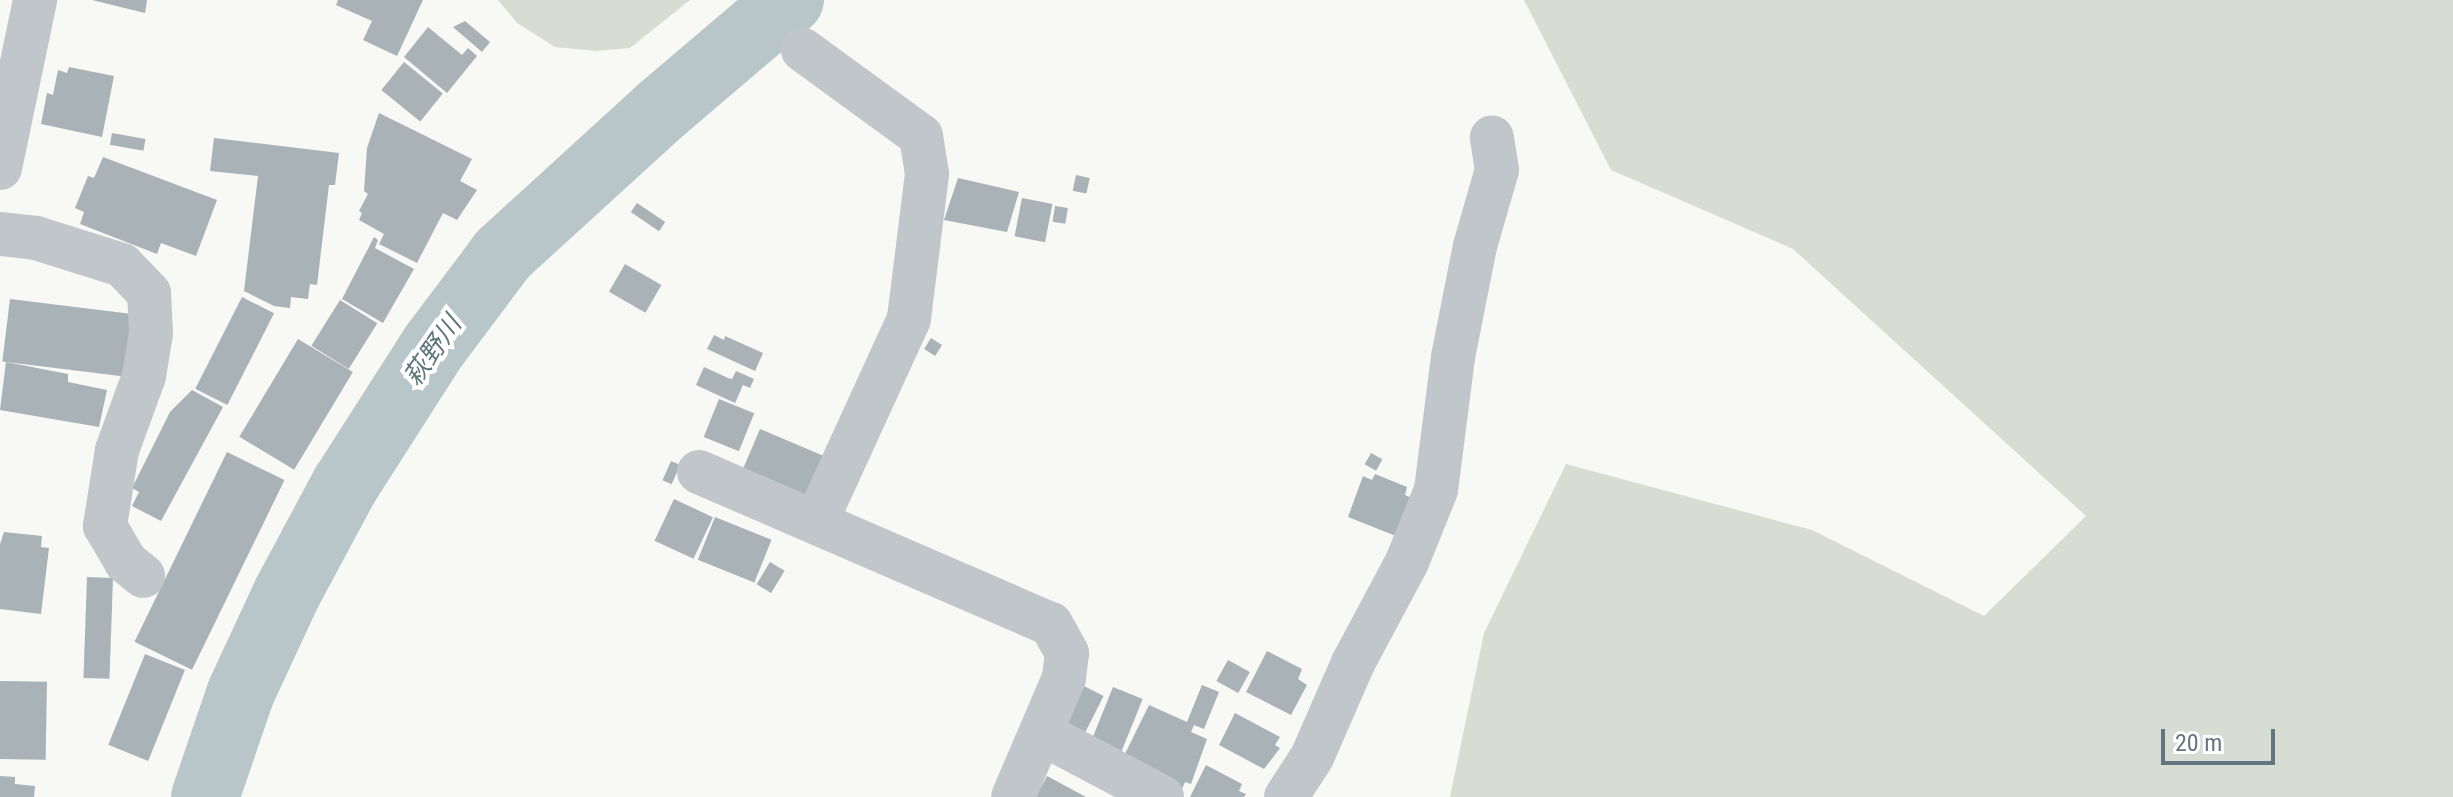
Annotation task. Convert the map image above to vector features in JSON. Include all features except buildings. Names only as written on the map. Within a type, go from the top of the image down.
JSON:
[{"type":"street","points":[[0,168],[12,53],[35,0]]},
{"type":"street","points":[[803,50],[921,136],[927,174],[909,319],[816,522]]},
{"type":"street","points":[[1286,797],[1312,757],[1353,663],[1407,562],[1436,490],[1453,357],[1475,246],[1497,170],[1492,137]]},
{"type":"street","points":[[0,234],[36,238],[122,265],[149,293],[151,333],[144,376],[117,450],[105,526],[126,562],[143,576]]},
{"type":"street","points":[[699,472],[1051,624],[1067,653],[1064,678],[1013,797]]},
{"type":"street","points":[[1041,733],[1162,797]]},
{"type":"shaded area","points":[[498,0],[690,0],[630,48],[596,51],[555,47],[517,23]]},
{"type":"shaded area","points":[[1524,0],[2453,0],[2453,797],[1450,797],[1484,633],[1566,464],[1812,530],[1984,616],[2086,516],[1793,249],[1611,170]]},
{"type":"waterway","name":"萩野川","points":[[205,797],[241,692],[287,593],[345,485],[434,346],[503,254],[662,109],[790,0]]}]
